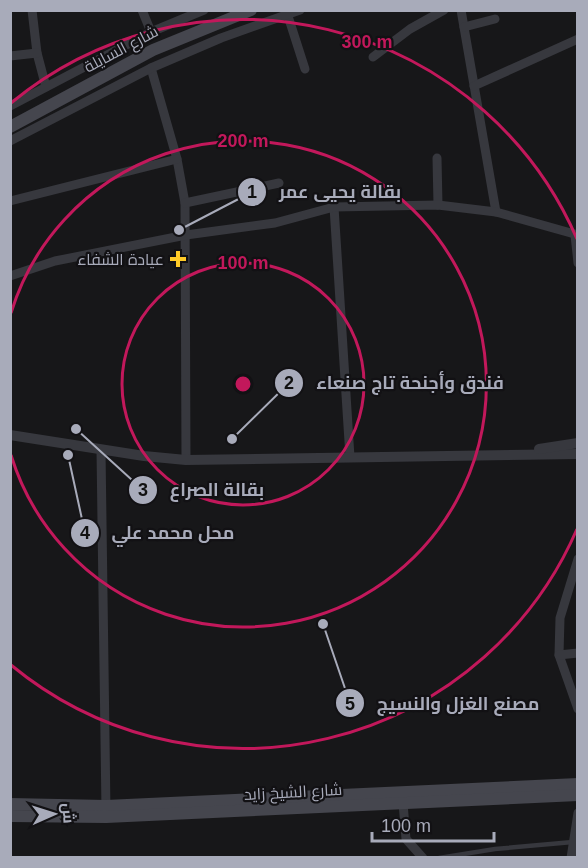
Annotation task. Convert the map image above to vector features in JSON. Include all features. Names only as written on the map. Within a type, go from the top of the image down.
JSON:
[{"type":"main road","name":"شارع السايلة","points":[[10,127],[153,50],[251,10]]},
{"type":"main road","points":[[10,804],[106,811],[578,784]]},
{"type":"main road","name":"شارع الشيخ زايد","points":[[10,816],[578,795]]},
{"type":"street","points":[[32,10],[37,53],[46,87]]},
{"type":"street","points":[[142,10],[151,32]]},
{"type":"street","points":[[10,106],[151,32],[204,10]]},
{"type":"street","points":[[10,141],[151,68],[300,10]]},
{"type":"street","points":[[373,57],[416,25],[444,10]]},
{"type":"street","points":[[461,10],[496,212]]},
{"type":"street","points":[[288,16],[305,69]]},
{"type":"street","points":[[464,27],[495,19]]},
{"type":"street","points":[[474,86],[578,39]]},
{"type":"street","points":[[10,56],[37,53]]},
{"type":"street","points":[[151,68],[177,159],[185,203],[186,460]]},
{"type":"street","points":[[436,158],[438,205]]},
{"type":"street","points":[[10,201],[177,159]]},
{"type":"street","points":[[185,203],[279,183]]},
{"type":"street","points":[[10,276],[55,261],[186,235],[275,223],[334,207],[438,205],[496,212],[577,235],[578,263]]},
{"type":"street","points":[[334,207],[350,457]]},
{"type":"street","points":[[10,435],[100,450],[186,460],[524,453],[578,454]]},
{"type":"street","points":[[524,453],[578,443]]},
{"type":"street","points":[[100,450],[106,811]]},
{"type":"street","points":[[578,559],[560,618],[559,655],[578,709]]},
{"type":"street","points":[[559,655],[578,653]]},
{"type":"street","points":[[403,803],[406,839],[423,858]]},
{"type":"street","points":[[571,858],[578,813]]},
{"type":"lane","points":[[439,858],[495,849],[573,842]]},
{"type":"place","name":"بقالة يحيى عمر","points":[[179,230]]},
{"type":"place","name":"عيادة الشفاء","points":[[178,259]]},
{"type":"place","name":"بقالة الصراع","points":[[76,429]]},
{"type":"place","name":"فندق وأجنحة تاج صنعاء","points":[[232,439]]},
{"type":"place","name":"محل محمد علي","points":[[68,455]]},
{"type":"place","name":"مصنع الغزل والنسيج","points":[[323,624]]}]
